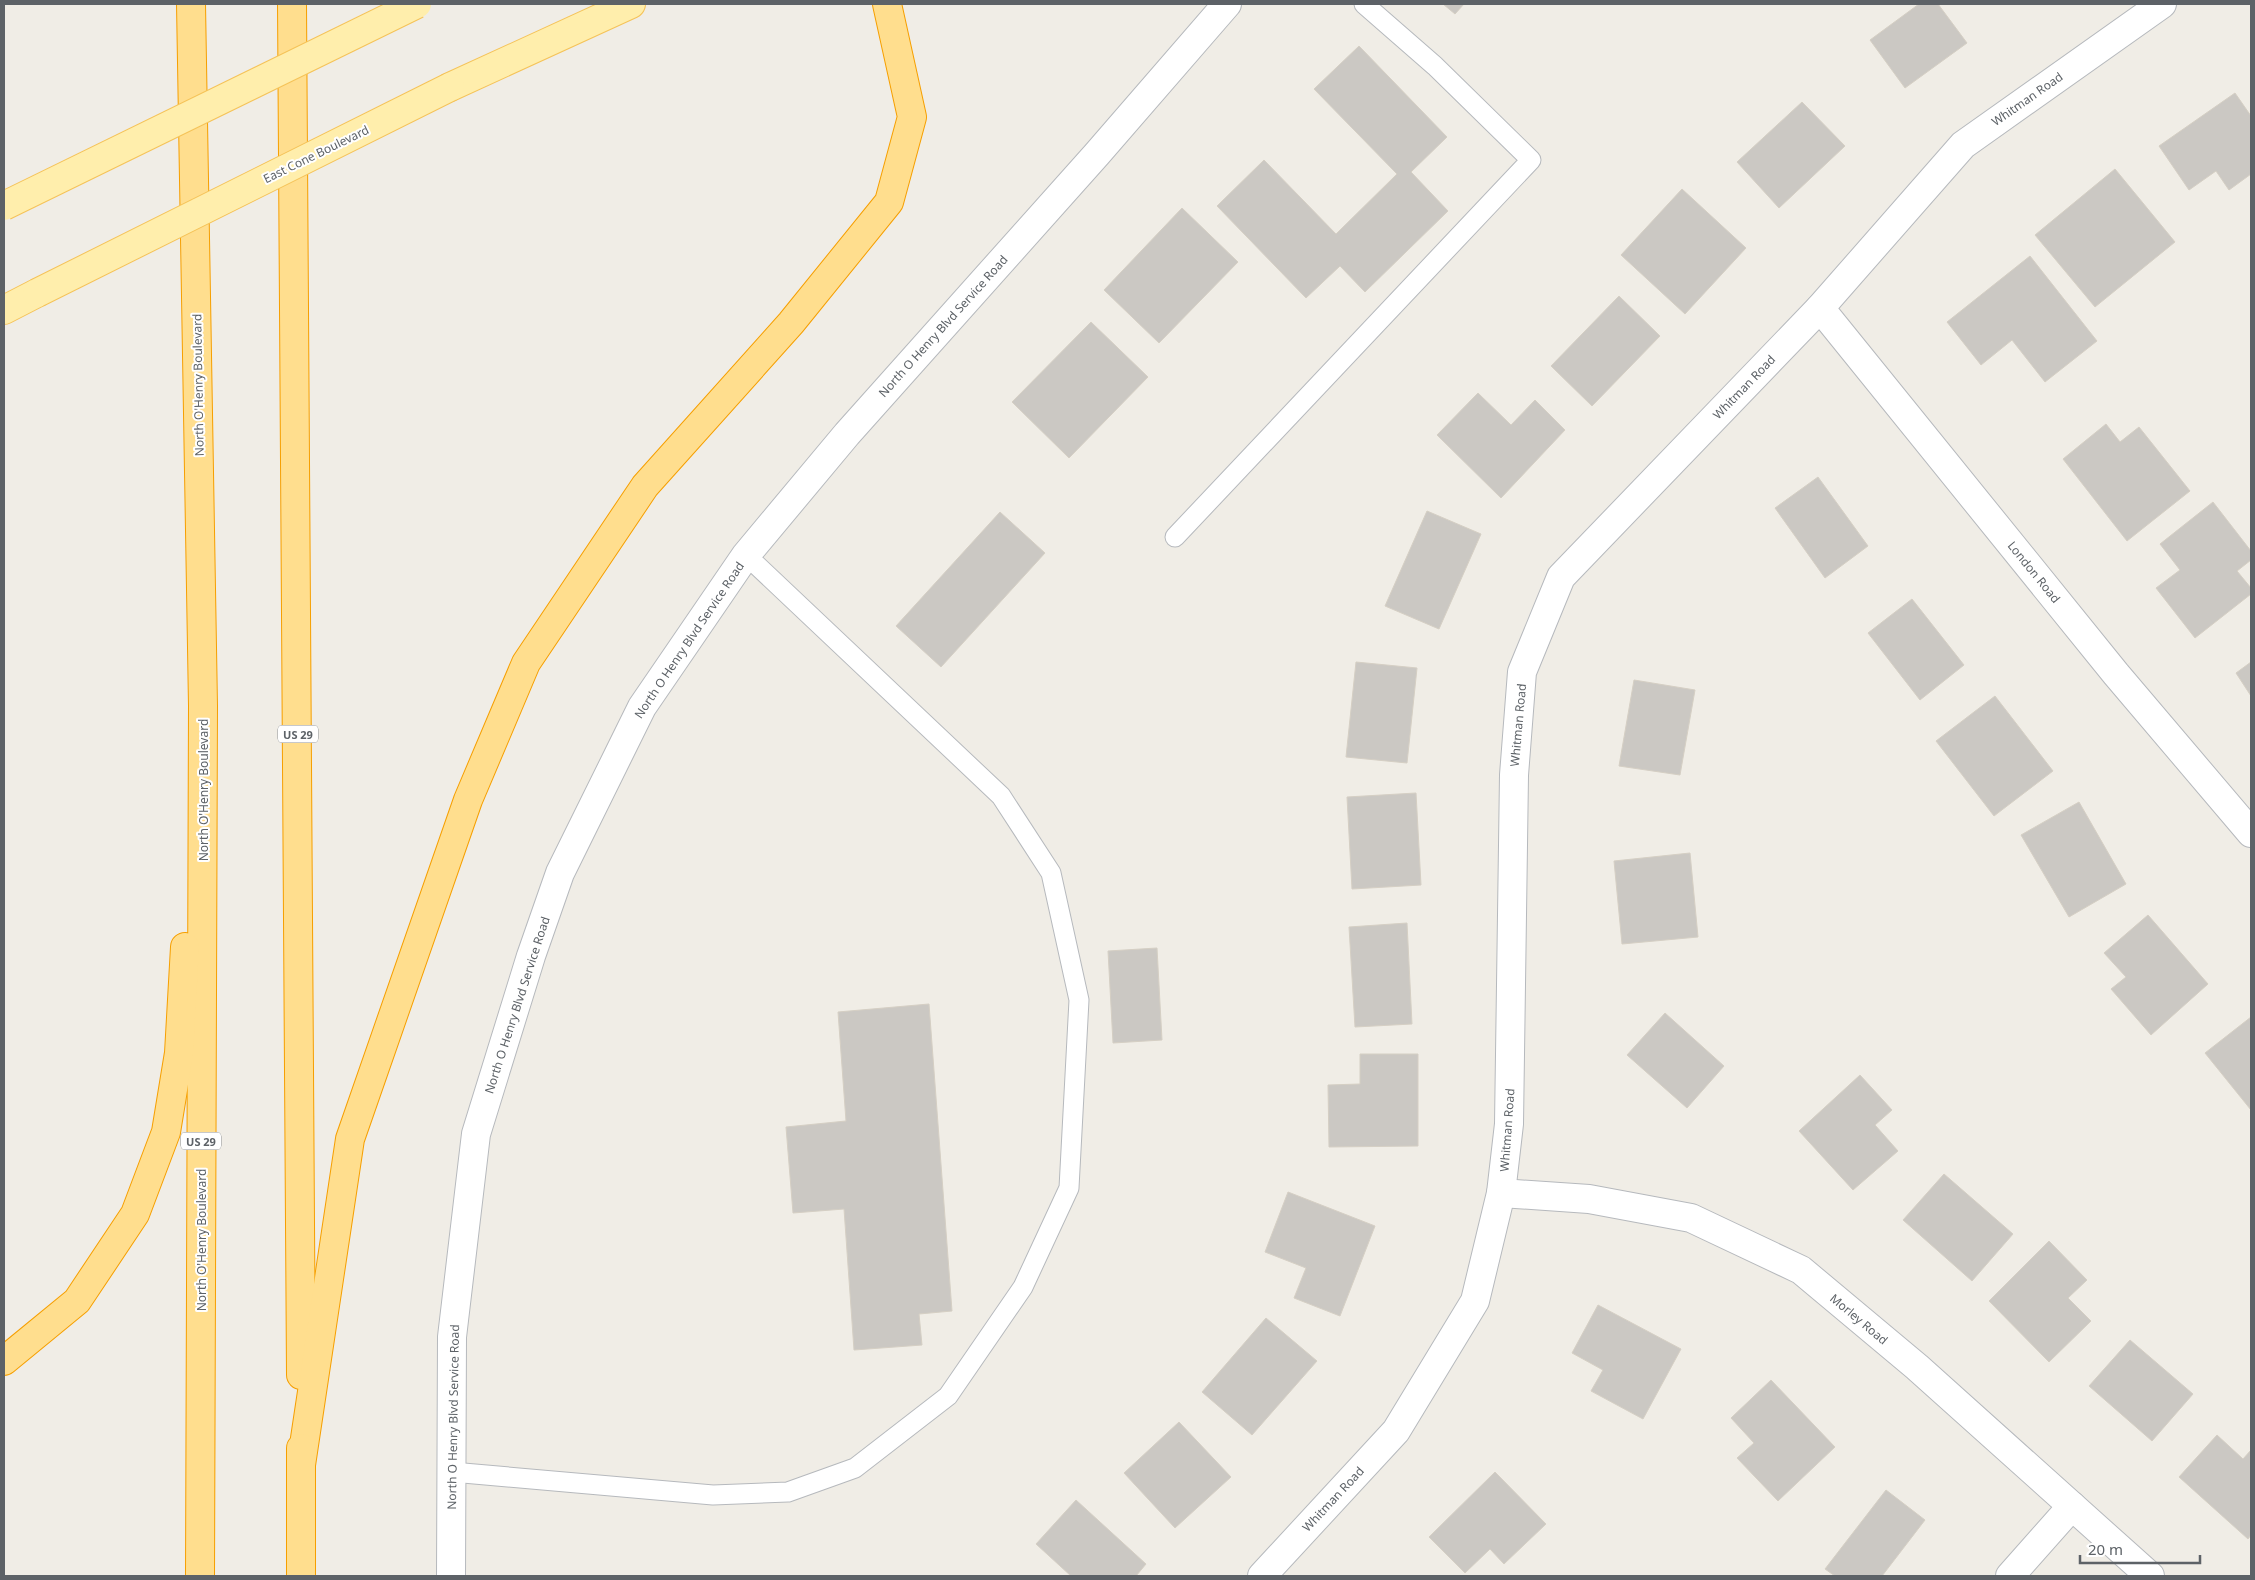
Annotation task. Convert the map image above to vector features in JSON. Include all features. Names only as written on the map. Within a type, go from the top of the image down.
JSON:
[{"type":"highway","name":"North O'Henry Boulevard","points":[[191,4],[203,706],[200,1576]]},
{"type":"highway","name":"US 29","points":[[292,4],[301,1576]]},
{"type":"highway","points":[[301,1465],[350,1139],[468,800],[526,662],[645,486],[791,323],[889,202],[912,117],[887,4]]},
{"type":"highway","points":[[4,1361],[77,1301],[135,1214],[166,1132],[179,1053],[188,896],[203,706]]},
{"type":"main road","points":[[4,206],[417,4]]},
{"type":"main road","name":"East Cone Boulevard","points":[[4,310],[450,88],[631,4]]},
{"type":"street","name":"North O Henry Blvd Service Road","points":[[451,1576],[452,1337],[476,1134],[531,956],[560,873],[642,707],[746,555],[847,434],[1097,154],[1227,4]]},
{"type":"street","name":"Whitman Road","points":[[1262,1576],[1396,1431],[1475,1301],[1501,1193],[1509,1124],[1514,775],[1522,672],[1561,577],[1820,308],[1963,145],[2162,4]]},
{"type":"street","name":"London Road","points":[[1820,308],[2116,674],[2251,833]]},
{"type":"street","name":"Morley Road","points":[[1501,1193],[1589,1198],[1691,1218],[1801,1270],[1917,1367],[2150,1576]]},
{"type":"street","points":[[2010,1576],[2072,1506]]},
{"type":"lane","points":[[1175,537],[1531,160],[1435,66],[1364,4]]},
{"type":"lane","points":[[452,1472],[713,1494],[788,1492],[855,1468],[948,1396],[1023,1287],[1069,1188],[1079,1000],[1051,873],[1001,796],[746,555]]},
{"type":"building","points":[[1443,4],[1464,4],[1455,14]]},
{"type":"building","points":[[1919,4],[1938,4],[1967,43],[1905,88],[1870,40]]},
{"type":"building","points":[[1359,46],[1447,137],[1411,172],[1448,211],[1365,292],[1340,266],[1306,298],[1217,206],[1264,160],[1336,234],[1397,174],[1314,89]]},
{"type":"building","points":[[2235,93],[2251,116],[2251,174],[2229,190],[2216,171],[2189,190],[2159,146]]},
{"type":"building","points":[[1802,102],[1845,146],[1779,208],[1737,162]]},
{"type":"building","points":[[2115,169],[2175,242],[2095,307],[2035,235]]},
{"type":"building","points":[[1682,189],[1746,248],[1685,314],[1621,255]]},
{"type":"building","points":[[1182,208],[1238,262],[1159,343],[1104,290]]},
{"type":"building","points":[[2030,256],[2097,341],[2045,382],[2012,340],[1981,365],[1947,322]]},
{"type":"building","points":[[1619,296],[1660,336],[1592,406],[1551,366]]},
{"type":"building","points":[[1091,322],[1148,377],[1069,458],[1012,402]]},
{"type":"building","points":[[1478,393],[1511,425],[1535,400],[1565,430],[1501,498],[1437,435]]},
{"type":"building","points":[[2106,424],[2120,442],[2139,427],[2190,491],[2127,541],[2063,459]]},
{"type":"building","points":[[1818,477],[1868,546],[1825,578],[1775,508]]},
{"type":"building","points":[[2213,502],[2251,551],[2251,560],[2237,571],[2251,588],[2251,594],[2195,638],[2156,588],[2180,570],[2160,544]]},
{"type":"building","points":[[1427,511],[1481,534],[1439,629],[1385,606]]},
{"type":"building","points":[[1000,512],[1045,553],[941,667],[896,626]]},
{"type":"building","points":[[1912,599],[1964,665],[1920,700],[1868,633]]},
{"type":"building","points":[[1356,662],[1417,668],[1407,763],[1346,757]]},
{"type":"building","points":[[2251,662],[2251,696],[2236,673]]},
{"type":"building","points":[[1634,680],[1695,690],[1680,775],[1619,766]]},
{"type":"building","points":[[1995,696],[2053,771],[1994,816],[1936,741]]},
{"type":"building","points":[[1416,793],[1421,885],[1352,889],[1347,797]]},
{"type":"building","points":[[2079,802],[2126,884],[2069,917],[2021,835]]},
{"type":"building","points":[[1690,853],[1698,937],[1622,944],[1614,861]]},
{"type":"building","points":[[2148,915],[2208,984],[2151,1035],[2111,989],[2126,977],[2104,953]]},
{"type":"building","points":[[1407,923],[1412,1024],[1355,1027],[1349,927]]},
{"type":"building","points":[[1157,948],[1162,1040],[1113,1043],[1108,951]]},
{"type":"building","points":[[929,1004],[952,1311],[919,1314],[922,1345],[854,1350],[844,1209],[793,1213],[786,1127],[846,1121],[838,1012]]},
{"type":"building","points":[[1665,1013],[1724,1066],[1687,1108],[1627,1055]]},
{"type":"building","points":[[2251,1017],[2251,1110],[2205,1053]]},
{"type":"building","points":[[1360,1054],[1418,1054],[1418,1146],[1329,1147],[1328,1085],[1360,1084]]},
{"type":"building","points":[[1860,1075],[1892,1110],[1875,1125],[1898,1151],[1853,1190],[1799,1131]]},
{"type":"building","points":[[1944,1174],[2013,1234],[1972,1281],[1903,1220]]},
{"type":"building","points":[[1288,1192],[1375,1226],[1340,1316],[1294,1298],[1306,1268],[1265,1252]]},
{"type":"building","points":[[2049,1241],[2087,1280],[2068,1298],[2091,1321],[2049,1362],[1989,1301]]},
{"type":"building","points":[[1598,1305],[1681,1349],[1643,1419],[1591,1391],[1603,1370],[1572,1353]]},
{"type":"building","points":[[1266,1318],[1317,1361],[1252,1435],[1202,1392]]},
{"type":"building","points":[[2130,1340],[2193,1394],[2152,1441],[2089,1386]]},
{"type":"building","points":[[1771,1380],[1835,1447],[1778,1501],[1737,1458],[1754,1443],[1731,1418]]},
{"type":"building","points":[[1179,1422],[1231,1477],[1175,1528],[1124,1473]]},
{"type":"building","points":[[2217,1435],[2243,1459],[2251,1450],[2251,1535],[2248,1539],[2179,1477]]},
{"type":"building","points":[[1495,1472],[1546,1524],[1504,1564],[1490,1549],[1465,1573],[1429,1537]]},
{"type":"building","points":[[1886,1490],[1925,1520],[1882,1576],[1835,1576],[1825,1569]]},
{"type":"building","points":[[1076,1500],[1146,1564],[1136,1576],[1071,1576],[1036,1544]]}]
